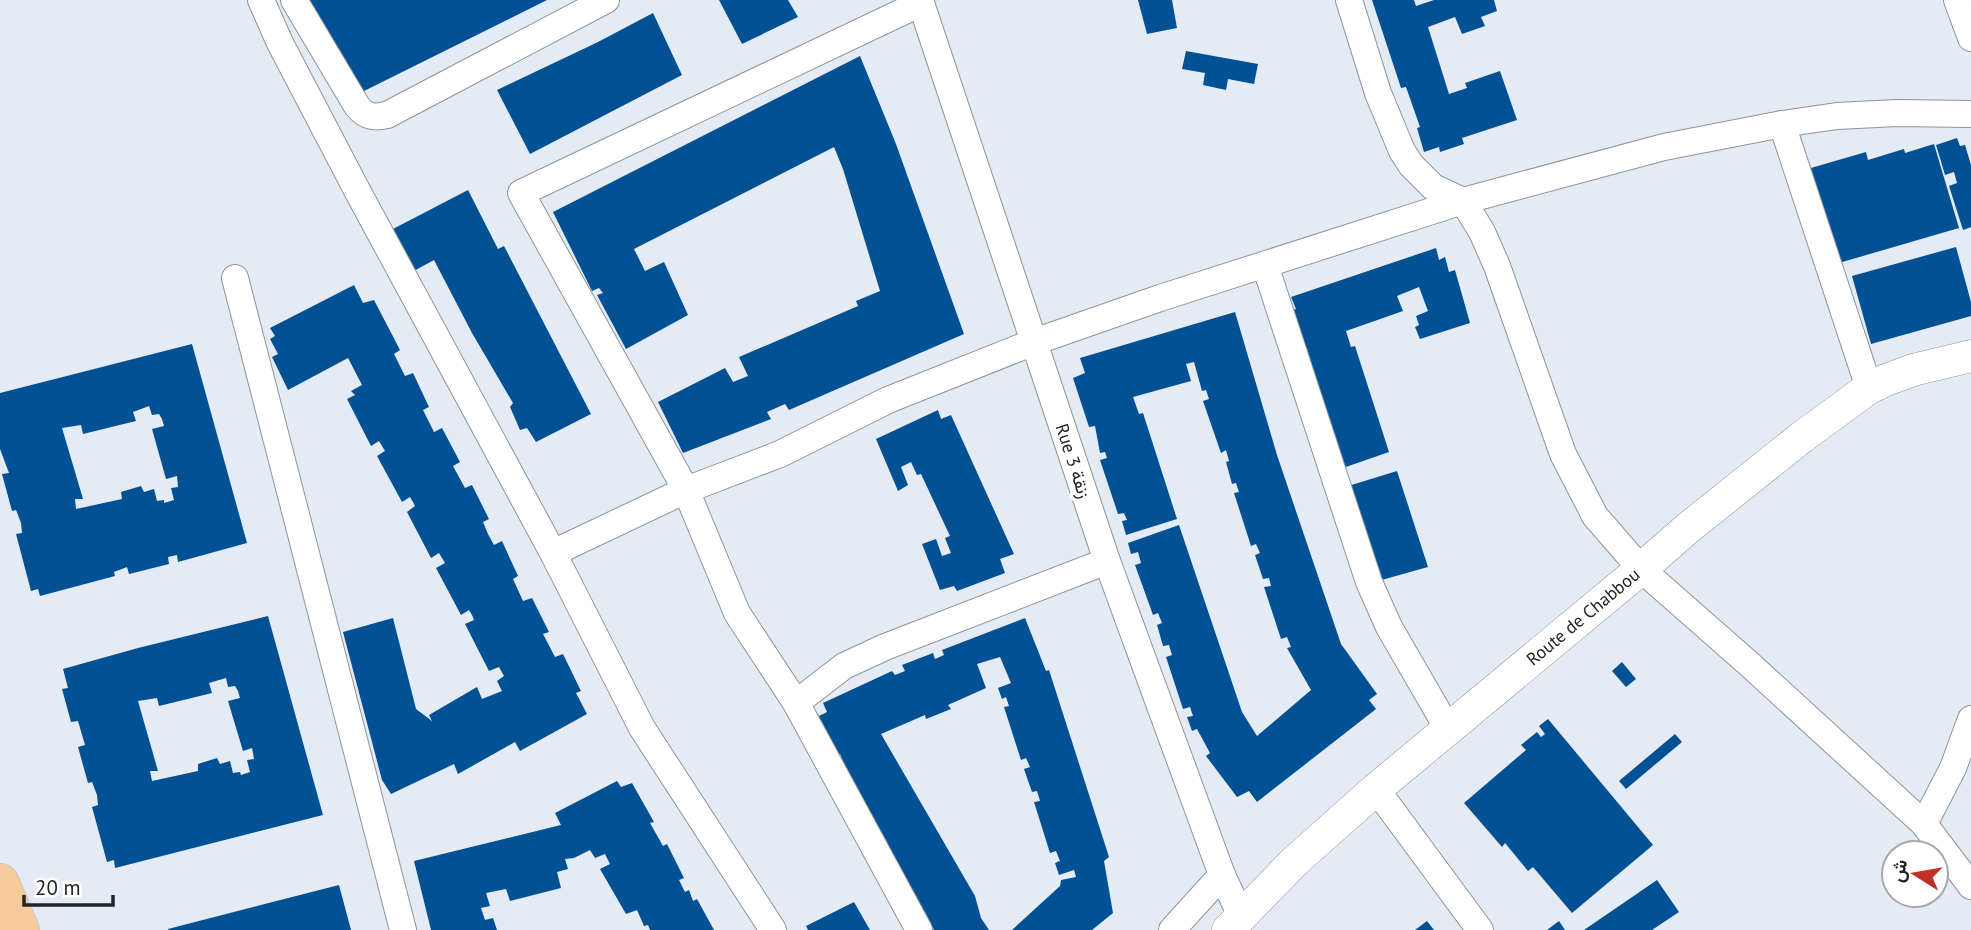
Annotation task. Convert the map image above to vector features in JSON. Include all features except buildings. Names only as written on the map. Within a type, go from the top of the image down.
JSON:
[{"type":"highway","points":[[0,883],[20,930]]},
{"type":"street","points":[[261,0],[280,43],[359,194],[553,553],[642,728],[773,930]]},
{"type":"street","points":[[294,0],[356,106],[368,116],[377,118],[606,0]]},
{"type":"street","points":[[1349,0],[1378,93],[1402,151],[1410,164],[1433,187],[1463,201],[1482,232],[1497,266],[1563,454],[1595,516],[1642,569],[1924,824],[1971,886]]},
{"type":"street","points":[[1957,0],[1971,38]]},
{"type":"street","points":[[919,930],[796,703],[737,613],[686,491],[521,193],[921,2]]},
{"type":"street","name":"Rue 3 زنقة","points":[[921,2],[1107,561],[1222,875],[1235,923]]},
{"type":"street","points":[[553,553],[686,491],[780,454],[888,400],[1034,342],[1096,319],[1463,201],[1630,156],[1782,124],[1837,116],[1897,113],[1971,114]]},
{"type":"street","points":[[1782,124],[1869,388]]},
{"type":"street","points":[[1265,265],[1369,582],[1388,627],[1448,730]]},
{"type":"street","points":[[235,278],[403,930]]},
{"type":"street","name":"Route de Chabbou","points":[[1235,923],[1293,863],[1376,789],[1642,569],[1688,527],[1802,437],[1869,388],[1913,370],[1971,356]]},
{"type":"street","points":[[796,703],[844,666],[885,647],[1107,561]]},
{"type":"street","points":[[1924,824],[1953,768],[1971,719]]},
{"type":"street","points":[[1376,789],[1480,930]]},
{"type":"street","points":[[1171,930],[1222,875]]}]
